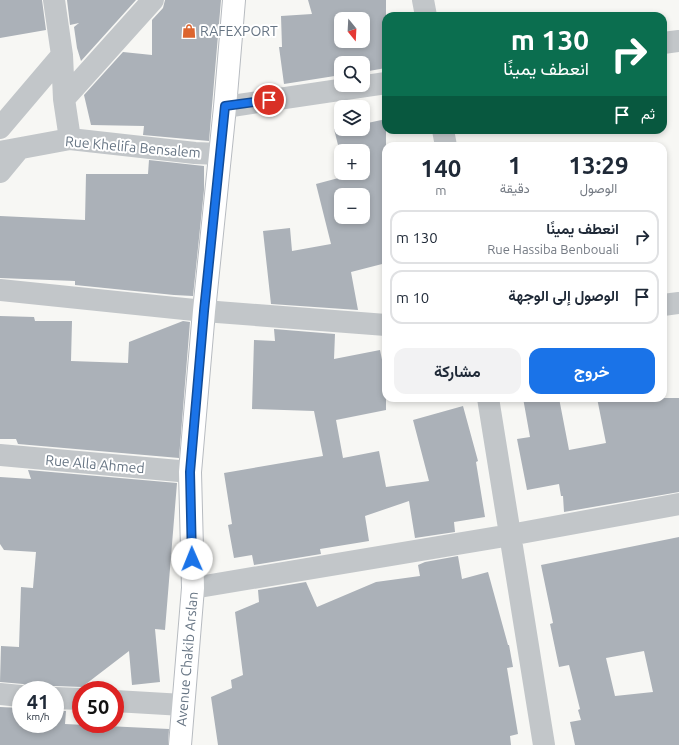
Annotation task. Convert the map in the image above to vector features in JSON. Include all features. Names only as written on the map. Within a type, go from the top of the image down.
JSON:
[{"type":"main road","name":"Avenue Chakib Arslan","points":[[180,745],[193,588],[190,472],[234,0]]},
{"type":"street","points":[[54,0],[62,55],[64,99],[70,139]]},
{"type":"street","points":[[64,99],[153,0]]},
{"type":"street","points":[[423,0],[425,12]]},
{"type":"street","points":[[667,42],[679,41]]},
{"type":"street","points":[[0,128],[62,55]]},
{"type":"street","points":[[225,106],[382,84]]},
{"type":"street","name":"Rue Khelifa Bensalem","points":[[10,150],[70,139],[195,153],[220,154]]},
{"type":"street","points":[[0,172],[10,150]]},
{"type":"street","points":[[0,290],[204,311],[382,325]]},
{"type":"street","points":[[667,304],[679,303]]},
{"type":"street","points":[[489,402],[544,745]]},
{"type":"street","name":"Rue Alla Ahmed","points":[[0,455],[190,472]]},
{"type":"street","points":[[193,588],[510,535],[679,504]]},
{"type":"street","points":[[0,694],[12,695]]},
{"type":"street","points":[[124,702],[183,705]]},
{"type":"building","points":[[0,0],[42,0],[46,30],[0,38]]},
{"type":"building","points":[[67,0],[136,0],[81,61],[77,48],[74,27],[79,23],[70,25]]},
{"type":"building","points":[[165,0],[221,0],[209,141],[143,135],[144,126],[91,125],[84,95],[123,52],[152,55],[152,20],[163,8]]},
{"type":"building","points":[[308,0],[386,0],[386,12],[382,12],[382,69],[370,71],[370,56],[334,56],[334,76],[284,84],[279,47],[282,47],[281,16],[312,14]]},
{"type":"building","points":[[382,120],[382,134],[386,134],[386,142],[382,142],[382,264],[351,272],[358,310],[271,304],[263,231],[290,228],[292,251],[331,244],[316,184],[334,179],[370,180],[370,144],[338,144],[336,136],[370,136],[370,122]]},
{"type":"building","points":[[149,160],[204,166],[204,190],[193,296],[75,285],[75,281],[0,278],[0,216],[85,220],[86,174],[148,174]]},
{"type":"building","points":[[0,316],[34,317],[35,321],[72,321],[71,361],[128,363],[129,342],[183,321],[190,322],[179,458],[18,444],[16,439],[0,439]]},
{"type":"building","points":[[274,329],[335,334],[334,359],[380,350],[382,360],[382,402],[386,402],[386,410],[336,420],[343,458],[379,451],[386,487],[429,481],[413,420],[463,406],[478,461],[476,462],[485,517],[454,522],[455,532],[415,538],[409,501],[365,516],[369,541],[320,549],[321,554],[254,565],[252,555],[234,558],[228,525],[232,524],[224,473],[323,456],[314,411],[252,409],[254,340],[275,341]]},
{"type":"building","points":[[667,398],[679,398],[679,492],[564,512],[563,496],[561,496],[559,484],[527,490],[517,439],[530,437],[524,402],[560,402],[569,450],[606,443],[598,402],[667,402]]},
{"type":"building","points":[[28,470],[177,483],[165,630],[155,629],[160,682],[132,685],[129,651],[90,681],[72,681],[72,687],[64,686],[64,681],[12,681],[12,683],[0,682],[1,646],[19,647],[21,587],[33,588],[36,552],[4,550],[0,544],[0,477],[31,479]]},
{"type":"building","points":[[679,537],[679,745],[575,745],[570,722],[581,720],[578,710],[580,709],[569,665],[559,667],[550,624],[553,623],[541,565]],"holes":[[[644,651],[653,692],[615,696],[606,658]]]},
{"type":"building","points":[[458,556],[462,579],[488,572],[509,645],[513,667],[507,668],[518,734],[510,736],[511,745],[218,745],[211,697],[232,688],[231,680],[243,675],[235,612],[259,602],[258,590],[306,582],[317,607],[376,582],[420,576],[418,565],[425,562]]},
{"type":"building","points":[[0,707],[12,708],[12,733],[64,733],[64,711],[66,711],[65,724],[72,724],[72,733],[124,733],[124,727],[169,729],[168,745],[0,745]]},
{"type":"place","name":"RAFEXPORT","points":[[189,31]]},
{"type":"route","points":[[192,559],[190,472],[204,311],[225,106],[269,100]]}]
